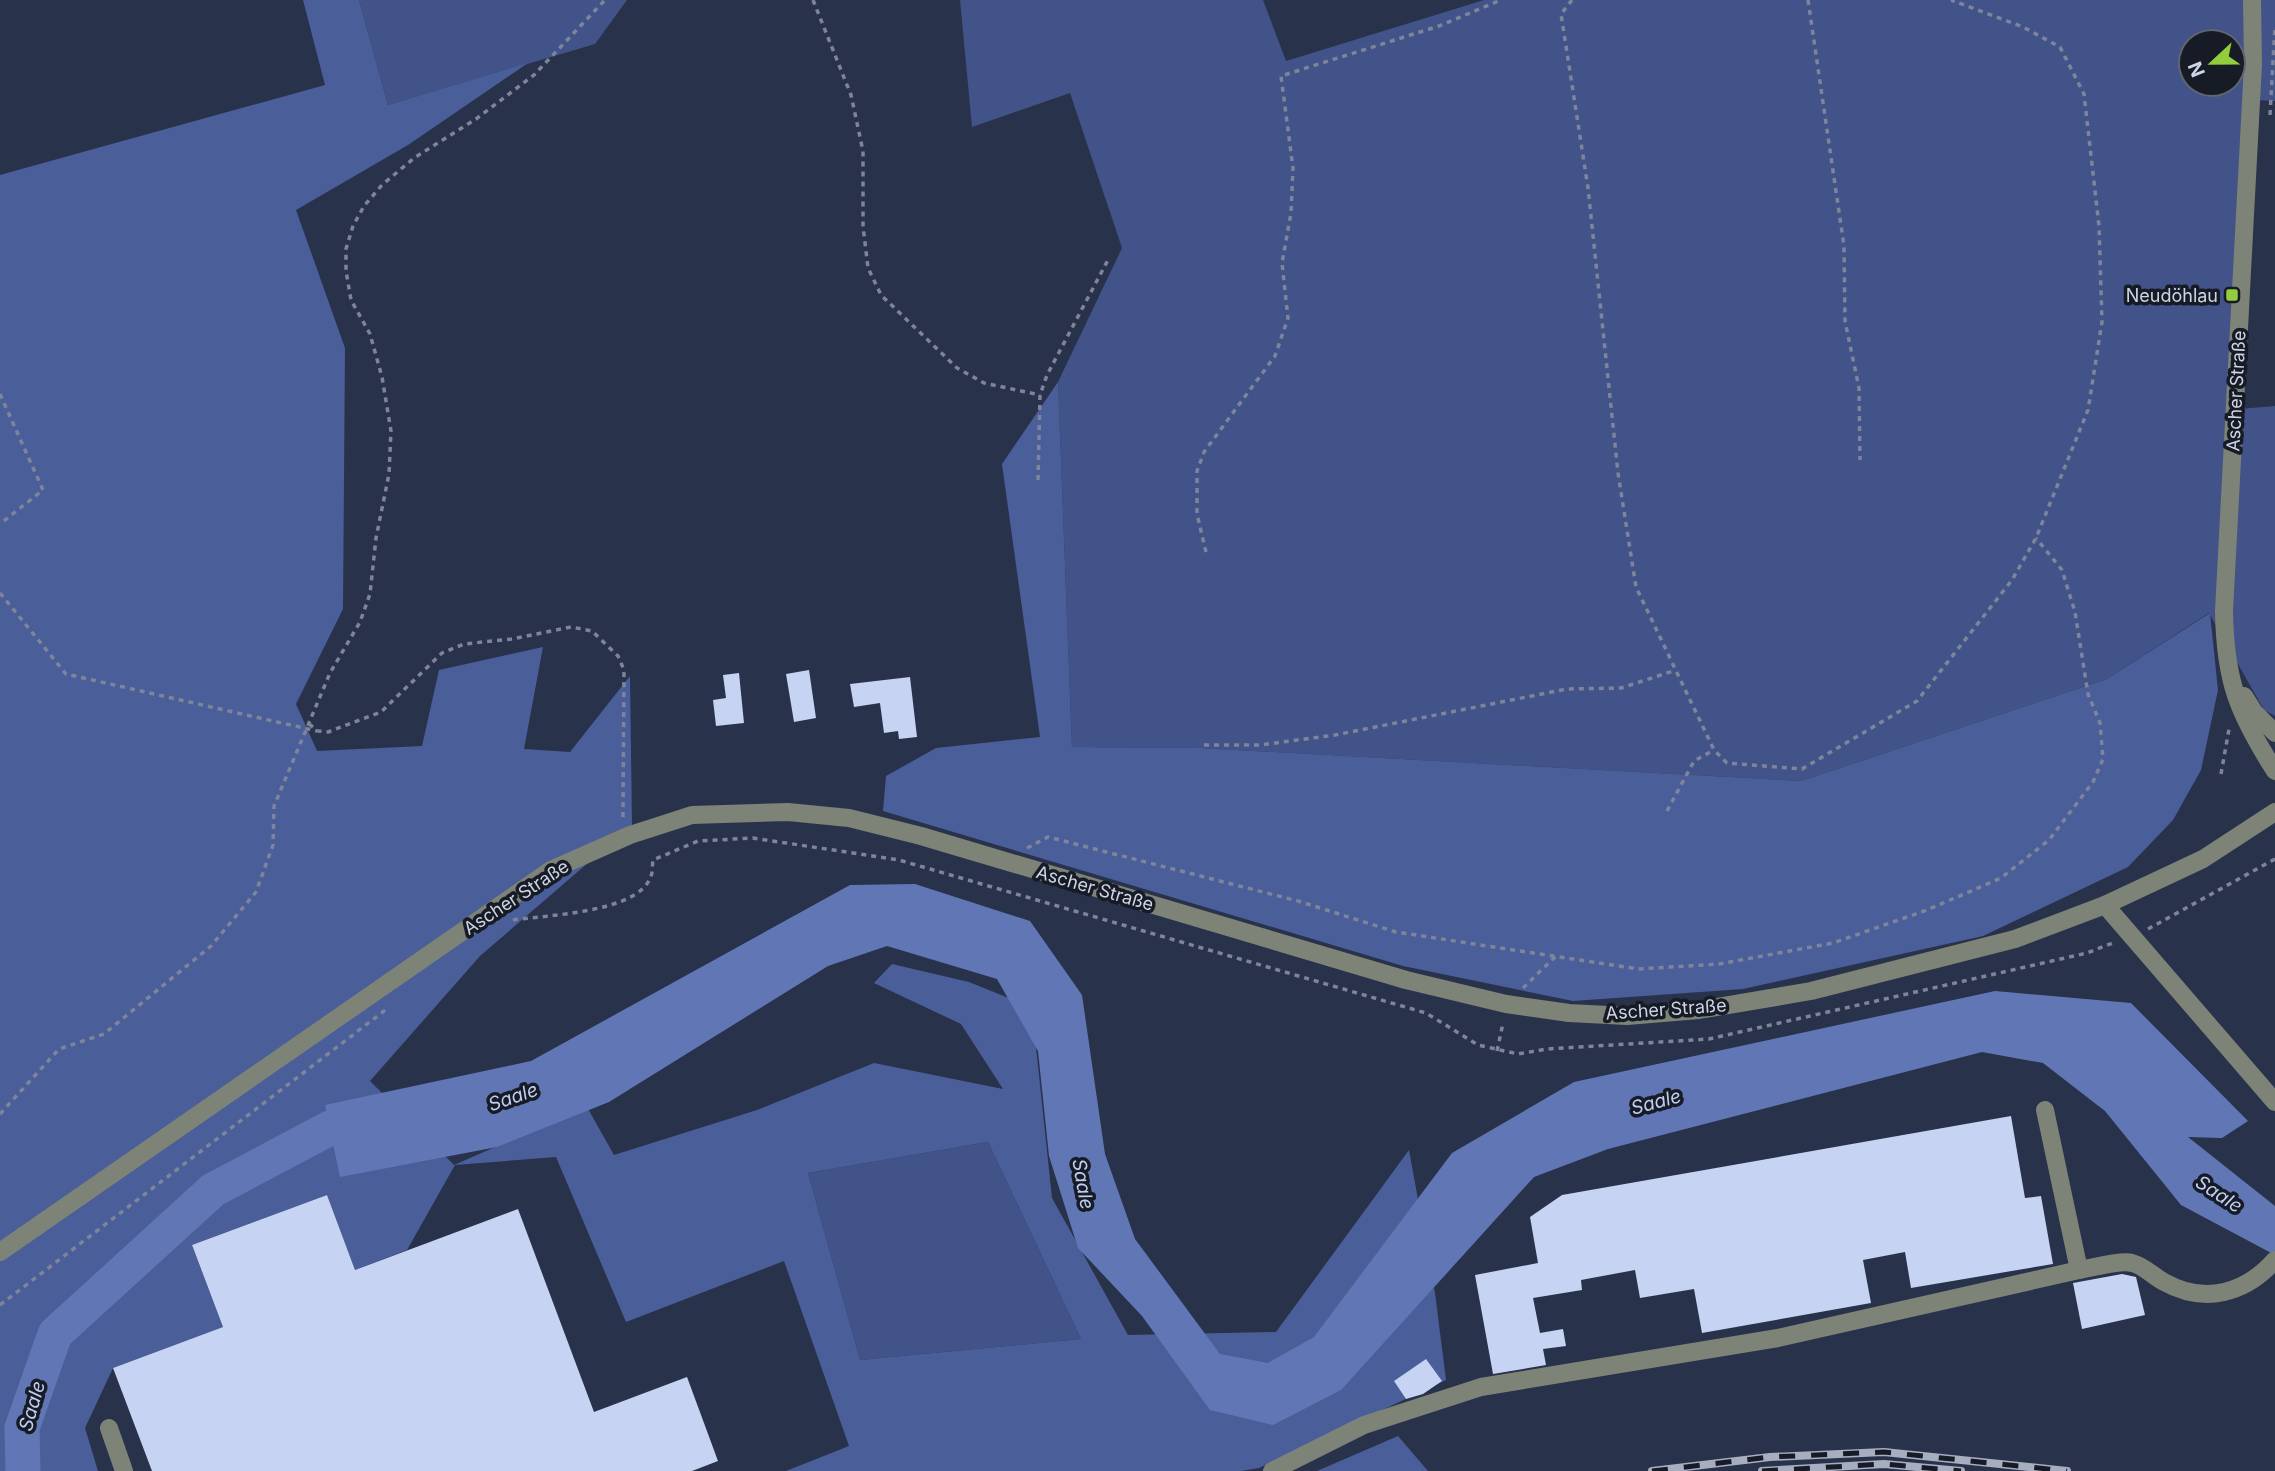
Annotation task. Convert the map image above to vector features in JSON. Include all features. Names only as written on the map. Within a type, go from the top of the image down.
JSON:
[{"type":"street","name":"Ascher Straße","points":[[2252,0],[2253,64],[2224,611],[2225,654],[2239,708],[2275,771]]},
{"type":"street","points":[[2225,654],[2255,712],[2275,733]]},
{"type":"street","name":"Ascher Straße","points":[[0,1252],[551,870],[630,835],[692,815],[788,812],[849,818],[1001,860],[1406,980],[1506,1004],[1569,1013],[1627,1016],[1699,1010],[1811,991],[1946,959],[2015,939],[2105,905],[2203,859],[2275,812]]},
{"type":"street","points":[[2105,905],[2272,1100]]},
{"type":"street","points":[[2045,1110],[2079,1270]]},
{"type":"street","points":[[1272,1471],[1364,1425],[1481,1387],[1778,1339],[2079,1270],[2132,1263],[2167,1284],[2202,1292],[2232,1292],[2246,1287],[2269,1266]]},
{"type":"street","points":[[109,1428],[124,1471]]},
{"type":"path","points":[[0,1114],[59,1049],[104,1034],[211,946],[256,892],[273,845],[274,806],[330,673],[360,622],[370,594],[376,538],[389,474],[391,431],[382,377],[370,334],[351,300],[346,271],[346,249],[353,226],[364,205],[382,186],[414,158],[475,119],[534,75],[605,0]]},
{"type":"path","points":[[813,0],[851,95],[863,151],[863,226],[868,268],[881,295],[957,368],[984,383],[1040,395]]},
{"type":"path","points":[[1206,552],[1197,514],[1197,471],[1211,440],[1275,356],[1288,318],[1282,263],[1291,213],[1293,168],[1281,76],[1439,26],[1501,0]]},
{"type":"path","points":[[1572,0],[1561,15],[1588,188],[1620,485],[1636,587],[1673,671],[1689,694],[1714,750],[1727,763],[1802,769],[1917,701],[2012,580],[2036,538],[2088,410],[2102,322],[2099,226],[2084,94],[2060,47],[2023,27],[1951,0]]},
{"type":"path","points":[[1808,0],[1844,246],[1846,321],[1859,388],[1860,460]]},
{"type":"path","points":[[1038,480],[1040,395],[1047,375],[1109,258]]},
{"type":"path","points":[[0,394],[43,490],[0,524]]},
{"type":"path","points":[[1001,860],[1048,837],[1298,901],[1396,932],[1638,969],[1718,964],[1833,943],[1927,910],[2001,878],[2049,840],[2093,782],[2103,759],[2099,723],[2088,694],[2072,601],[2062,570],[2036,538]]},
{"type":"path","points":[[0,593],[65,674],[328,732],[381,712],[442,653],[464,644],[512,639],[571,627],[592,631],[618,656],[624,670],[626,733],[622,816],[630,835]]},
{"type":"path","points":[[1205,745],[1260,746],[1335,735],[1567,689],[1621,688],[1673,671]]},
{"type":"path","points":[[2221,774],[2229,729],[2239,708]]},
{"type":"path","points":[[1667,811],[1694,761],[1714,750]]},
{"type":"path","points":[[506,921],[618,905],[639,892],[651,878],[653,860],[698,842],[753,838],[899,860],[1426,1013],[1478,1045],[1497,1052],[1518,1054],[1547,1049],[1709,1039],[2087,953],[2132,937],[2275,859]]},
{"type":"path","points":[[1497,1052],[1506,1004],[1557,955]]},
{"type":"path","points":[[0,1305],[396,1002]]},
{"type":"shaded area","points":[[303,0],[359,0],[388,105],[528,63],[408,145],[296,210],[345,348],[343,609],[296,704],[317,751],[422,746],[439,670],[543,647],[524,749],[570,752],[630,676],[632,825],[480,956],[370,1081],[454,1165],[587,1107],[614,1155],[757,1110],[874,1063],[1003,1089],[961,1024],[874,983],[892,964],[969,982],[1011,999],[1036,1047],[1052,1198],[1128,1335],[1276,1332],[1409,1150],[1435,1293],[1446,1380],[1259,1468],[1241,1471],[786,1471],[849,1446],[784,1261],[626,1322],[556,1157],[455,1165],[407,1250],[355,1270],[327,1195],[192,1245],[223,1327],[113,1368],[85,1428],[98,1471],[0,1471],[0,175],[325,85]],"holes":[[[988,1142],[1081,1339],[860,1360],[808,1173]]]},
{"type":"shaded area","points":[[359,0],[627,0],[595,44],[388,105]]},
{"type":"shaded area","points":[[960,0],[1263,0],[1286,61],[1484,0],[2275,0],[2275,101],[2255,100],[2239,409],[2275,406],[2275,716],[2264,710],[2209,613],[2107,679],[1801,781],[1200,748],[1072,747],[1058,382],[1122,248],[1070,93],[972,127]]},
{"type":"shaded area","points":[[1058,382],[1072,747],[1200,748],[1801,781],[2107,679],[2210,613],[2218,690],[2201,770],[2173,820],[2128,867],[1983,936],[1743,989],[1573,1001],[1403,966],[883,811],[886,776],[936,748],[1040,737],[1002,464]]},
{"type":"shaded area","points":[[988,1142],[1081,1339],[860,1360],[808,1173]]},
{"type":"shaded area","points":[[1398,1436],[1428,1471],[1317,1471]]},
{"type":"water","points":[[915,884],[1030,921],[1082,995],[1105,1154],[1135,1239],[1220,1354],[1268,1363],[1314,1337],[1452,1153],[1574,1082],[1995,991],[2131,1003],[2248,1121],[2222,1138],[2188,1137],[2275,1206],[2275,1255],[2181,1205],[2105,1111],[2043,1063],[1982,1052],[1608,1149],[1534,1177],[1341,1390],[1273,1425],[1210,1410],[1142,1316],[1078,1248],[1049,1156],[1038,1051],[997,979],[887,946],[828,966],[609,1102],[497,1147],[340,1177],[325,1105],[531,1061],[850,885]]},
{"type":"building","points":[[809,670],[816,718],[794,722],[786,674]]},
{"type":"building","points":[[739,673],[744,723],[716,726],[713,700],[726,698],[723,675]]},
{"type":"building","points":[[910,677],[917,737],[899,739],[898,731],[884,733],[880,703],[854,707],[850,684]]},
{"type":"building","points":[[2011,1116],[2025,1198],[2041,1196],[2053,1264],[1911,1288],[1905,1252],[1863,1260],[1871,1303],[1702,1333],[1694,1289],[1640,1298],[1635,1270],[1581,1280],[1582,1290],[1533,1298],[1540,1333],[1563,1329],[1566,1346],[1543,1349],[1546,1365],[1493,1374],[1475,1275],[1538,1263],[1530,1217],[1562,1195]]},
{"type":"building","points":[[327,1195],[355,1270],[518,1209],[594,1412],[687,1377],[718,1461],[692,1471],[152,1471],[113,1368],[223,1327],[192,1245]]},
{"type":"building","points":[[2122,1274],[2136,1277],[2145,1315],[2082,1329],[2073,1283]]},
{"type":"building","points":[[1426,1359],[1442,1381],[1423,1394],[1406,1399],[1394,1381]]},
{"type":"waterway","name":"Saale","points":[[23,1471],[22,1428],[55,1334],[213,1190],[330,1128],[376,1122]]},
{"type":"railway","points":[[1652,1471],[1770,1457],[1884,1452],[2067,1471]]},
{"type":"railway","points":[[1762,1471],[1884,1464],[1961,1471]]},
{"type":"place","name":"Neudöhlau","points":[[2232,295]]}]
